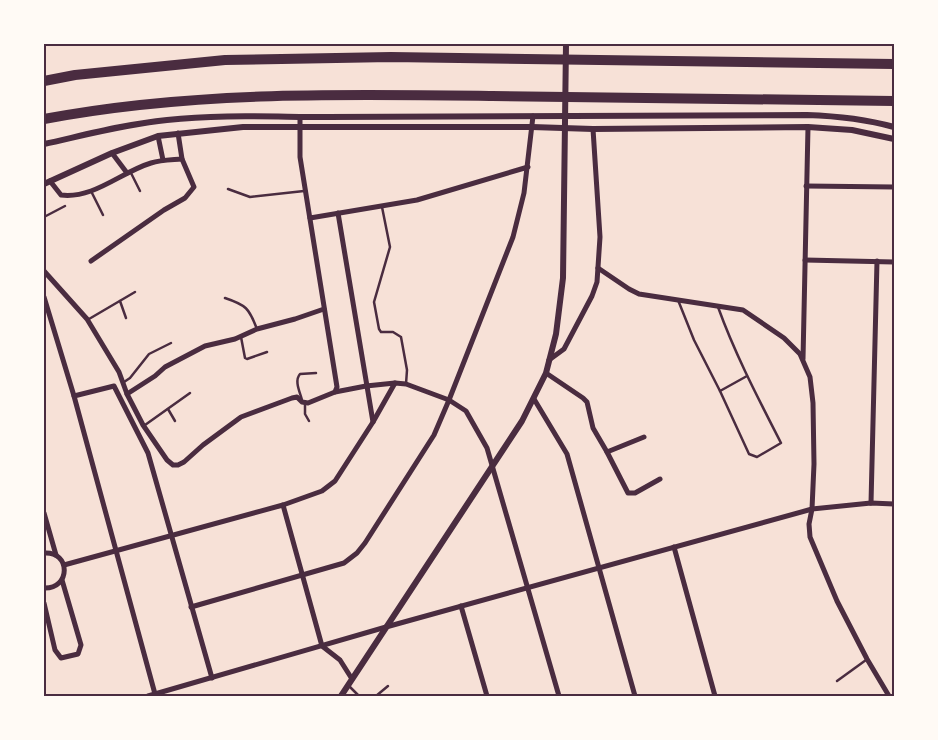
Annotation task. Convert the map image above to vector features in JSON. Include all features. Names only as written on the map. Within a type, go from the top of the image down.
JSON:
[{"type":"highway","points":[[44,80],[75,75],[225,60],[391,57],[894,64]]},
{"type":"highway","points":[[44,119],[81,112],[228,97],[391,94],[894,101]]},
{"type":"street","points":[[341,696],[493,466],[534,400],[546,373],[556,334],[563,278],[566,44]]},
{"type":"street","points":[[44,144],[132,125],[166,120],[253,116],[807,115],[838,116],[872,121],[894,127]]},
{"type":"street","points":[[191,607],[344,563],[356,553],[434,435],[449,400],[513,237],[524,193],[533,116]]},
{"type":"street","points":[[300,117],[300,157],[336,387],[335,392]]},
{"type":"street","points":[[182,159],[152,162],[91,191],[70,196],[61,195],[47,183],[112,153],[158,136],[243,127],[532,127],[593,129],[808,127],[852,130],[894,139]]},
{"type":"street","points":[[803,361],[808,127]]},
{"type":"street","points":[[549,360],[564,349],[595,290],[600,237],[593,129]]},
{"type":"street","points":[[91,261],[164,210],[185,198],[194,187],[182,159],[178,133]]},
{"type":"street","points":[[158,136],[162,160]]},
{"type":"street","points":[[112,153],[129,172]]},
{"type":"street","points":[[310,218],[417,200],[528,167]]},
{"type":"street","points":[[806,186],[894,188]]},
{"type":"street","points":[[338,213],[373,422]]},
{"type":"street","points":[[805,260],[894,262]]},
{"type":"street","points":[[871,503],[877,262]]},
{"type":"street","points":[[598,268],[639,294],[734,308],[747,312],[794,347],[810,377],[813,403],[814,464],[812,509],[808,524],[813,546],[837,602],[889,696]]},
{"type":"street","points":[[44,271],[87,320],[119,372],[122,383],[143,426],[167,460],[173,465],[178,465],[241,417],[296,397],[304,402],[335,392],[395,383],[406,384],[449,400],[466,411],[487,448],[493,466],[559,696]]},
{"type":"street","points":[[44,298],[74,396],[155,694]]},
{"type":"street","points":[[127,394],[186,354],[257,329],[324,309]]},
{"type":"street","points":[[546,373],[587,402],[593,428],[628,492],[632,494],[660,479]]},
{"type":"street","points":[[74,396],[122,383]]},
{"type":"street","points":[[64,565],[283,506],[322,492],[335,481],[373,422],[395,383]]},
{"type":"street","points":[[114,386],[148,453],[212,678]]},
{"type":"street","points":[[534,400],[567,454],[635,696]]},
{"type":"street","points":[[607,452],[644,437]]},
{"type":"street","points":[[148,696],[386,627],[812,509],[871,503],[894,504]]},
{"type":"street","points":[[283,506],[322,646],[340,660],[350,682]]},
{"type":"street","points":[[44,513],[56,555],[64,565],[62,580],[55,587],[44,588]]},
{"type":"street","points":[[674,547],[715,696]]},
{"type":"street","points":[[44,554],[56,555]]},
{"type":"street","points":[[44,603],[55,650],[61,658],[78,654],[81,645],[62,580]]},
{"type":"street","points":[[461,606],[487,696]]},
{"type":"lane","points":[[129,172],[140,191]]},
{"type":"lane","points":[[228,189],[250,198],[306,191]]},
{"type":"lane","points":[[91,191],[103,215]]},
{"type":"lane","points":[[44,217],[66,206]]},
{"type":"lane","points":[[382,206],[390,247],[374,302],[381,332],[393,332],[401,337],[407,370],[406,384]]},
{"type":"lane","points":[[87,320],[135,292]]},
{"type":"lane","points":[[225,298],[246,307],[251,312],[257,329]]},
{"type":"lane","points":[[678,300],[694,340],[749,454],[757,457],[781,443],[746,376],[726,331],[718,306]]},
{"type":"lane","points":[[120,301],[126,318]]},
{"type":"lane","points":[[241,336],[247,359],[267,352]]},
{"type":"lane","points":[[122,383],[130,378],[149,354],[171,343]]},
{"type":"lane","points":[[309,421],[305,414],[304,402],[297,377],[300,374],[316,372]]},
{"type":"lane","points":[[720,391],[746,376]]},
{"type":"lane","points":[[143,426],[190,394]]},
{"type":"lane","points":[[168,409],[175,421]]},
{"type":"lane","points":[[837,681],[867,659]]},
{"type":"lane","points":[[350,682],[359,696]]},
{"type":"lane","points":[[376,696],[388,686]]}]
